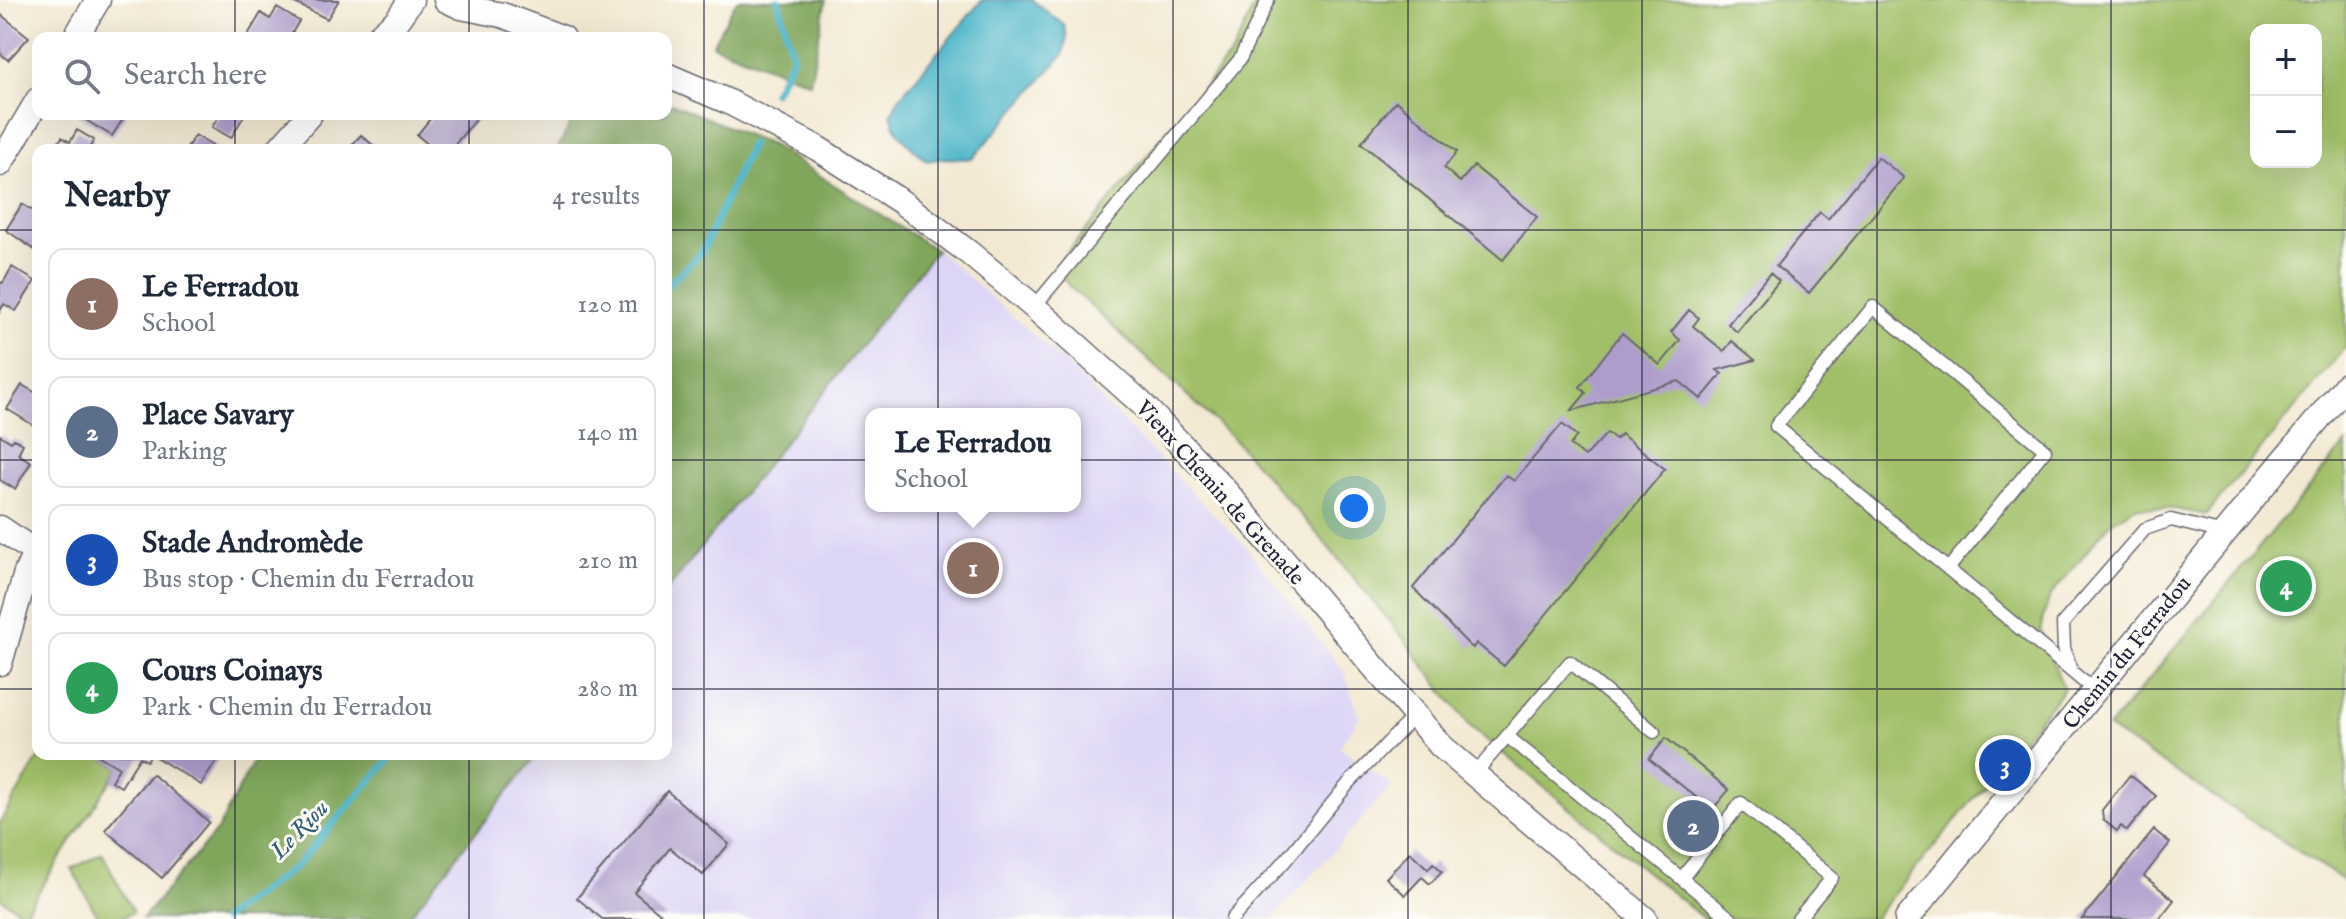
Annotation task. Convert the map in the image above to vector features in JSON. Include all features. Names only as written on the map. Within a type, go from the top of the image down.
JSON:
[{"type":"street","points":[[79,32],[98,0]]},
{"type":"street","points":[[378,32],[388,0]]},
{"type":"street","points":[[382,32],[397,20],[411,0]]},
{"type":"street","points":[[446,0],[461,7],[493,8],[549,32]]},
{"type":"street","name":"Vieux Chemin de Grenade","points":[[672,78],[729,102],[817,148],[900,201],[1034,307],[1140,402],[1222,487],[1414,716],[1473,776],[1645,919]]},
{"type":"street","points":[[0,164],[32,110]]},
{"type":"street","points":[[283,144],[305,120]]},
{"type":"street","name":"Chemin du Ferradou","points":[[1907,919],[2346,385]]},
{"type":"street","points":[[0,528],[32,560]]},
{"type":"street","points":[[0,663],[32,568]]},
{"type":"lane","points":[[1034,307],[1240,59],[1268,0]]},
{"type":"lane","points":[[1948,569],[2045,450],[1873,307],[1776,426],[1948,569],[2073,672],[2095,691]]},
{"type":"lane","points":[[2073,672],[2064,648],[2063,623],[2145,529],[2171,520],[2224,533]]},
{"type":"lane","points":[[1473,776],[1570,662],[1654,732]]},
{"type":"lane","points":[[1232,919],[1348,784],[1414,716]]},
{"type":"lane","points":[[1507,736],[1731,919]]},
{"type":"lane","points":[[1682,878],[1741,803],[1832,878],[1798,919]]},
{"type":"shaded area","points":[[935,248],[1063,361],[1246,547],[1344,672],[1360,717],[1339,747],[1392,786],[1272,919],[408,919],[532,760],[672,760],[672,582]]},
{"type":"green space","points":[[737,0],[826,0],[810,83],[712,45]]},
{"type":"green space","points":[[1257,0],[2346,0],[2346,347],[2206,515],[2175,509],[2135,507],[2110,523],[2050,596],[2043,618],[2040,631],[2064,689],[1874,919],[1704,919],[1470,726],[1396,629],[1229,434],[1068,285],[1056,266],[1233,52]]},
{"type":"green space","points":[[672,104],[773,146],[936,250],[672,584],[672,144],[560,144],[572,120],[672,120]]},
{"type":"green space","points":[[2346,443],[2346,882],[2108,728]]},
{"type":"green space","points":[[37,760],[106,760],[119,768],[24,914],[0,898],[0,822]]},
{"type":"green space","points":[[254,760],[533,760],[407,919],[142,919],[218,829]]},
{"type":"green space","points":[[102,853],[133,912],[120,919],[99,919],[72,869]]},
{"type":"water","points":[[982,0],[1032,0],[1064,25],[1067,37],[1063,55],[972,159],[927,161],[900,135],[891,114],[899,98]]},
{"type":"building","points":[[289,0],[339,0],[327,19]]},
{"type":"building","points":[[277,8],[299,21],[293,32],[250,32],[261,13],[270,19]]},
{"type":"building","points":[[0,14],[29,37],[8,60],[0,53]]},
{"type":"building","points":[[1396,101],[1457,152],[1444,168],[1460,182],[1474,166],[1537,217],[1503,260],[1361,143]]},
{"type":"building","points":[[86,120],[122,120],[112,136]]},
{"type":"building","points":[[216,120],[242,120],[231,138],[212,127]]},
{"type":"building","points":[[429,120],[475,120],[455,144],[428,144],[417,135]]},
{"type":"building","points":[[77,130],[94,140],[92,144],[57,144],[62,137],[70,142]]},
{"type":"building","points":[[195,135],[209,144],[190,144]]},
{"type":"building","points":[[361,135],[372,144],[353,144]]},
{"type":"building","points":[[1878,157],[1904,178],[1809,293],[1776,266],[1820,212],[1828,219]]},
{"type":"building","points":[[22,204],[32,210],[32,248],[6,230]]},
{"type":"building","points":[[12,267],[32,279],[32,286],[16,311],[4,304],[0,311],[0,282],[3,283]]},
{"type":"building","points":[[1770,273],[1779,281],[1737,332],[1728,324]]},
{"type":"building","points":[[1689,310],[1699,318],[1693,326],[1724,351],[1732,341],[1755,360],[1717,370],[1722,374],[1701,399],[1679,381],[1571,411],[1586,393],[1580,387],[1622,333],[1660,365],[1680,340],[1671,332]]},
{"type":"building","points":[[22,385],[32,391],[32,424],[7,409]]},
{"type":"building","points":[[1562,424],[1577,436],[1570,445],[1585,457],[1607,433],[1616,439],[1621,434],[1665,469],[1504,666],[1476,643],[1473,648],[1468,644],[1413,588],[1506,475],[1514,481]]},
{"type":"building","points":[[0,435],[11,442],[14,439],[23,444],[18,454],[31,462],[15,489],[0,480]]},
{"type":"building","points":[[1666,738],[1729,790],[1712,810],[1649,759]]},
{"type":"building","points":[[106,760],[138,760],[121,787],[111,781],[119,768]]},
{"type":"building","points":[[161,760],[217,760],[201,785]]},
{"type":"building","points":[[152,774],[209,822],[162,878],[105,830]]},
{"type":"building","points":[[2130,775],[2156,796],[2127,831],[2121,826],[2117,831],[2103,820],[2102,810]]},
{"type":"building","points":[[667,791],[729,844],[703,875],[670,848],[634,892],[667,919],[602,919],[577,898]]},
{"type":"building","points":[[2154,830],[2170,843],[2144,876],[2174,900],[2159,919],[2082,919]]},
{"type":"building","points":[[1410,852],[1428,869],[1433,863],[1442,871],[1430,884],[1422,877],[1405,895],[1386,878]]},
{"type":"waterway","name":"Le Riou","points":[[774,92],[793,57],[778,0]]},
{"type":"waterway","name":"Le Riou","points":[[672,280],[702,252],[751,144]]},
{"type":"waterway","name":"Le Riou","points":[[223,919],[296,866],[389,760]]},
{"type":"place","name":"Le Ferradou","points":[[973,568]]},
{"type":"place","name":"Cours Coinays","points":[[2286,586]]},
{"type":"place","name":"Stade Andromède","points":[[2005,765]]},
{"type":"place","name":"Place Savary","points":[[1693,826]]}]
